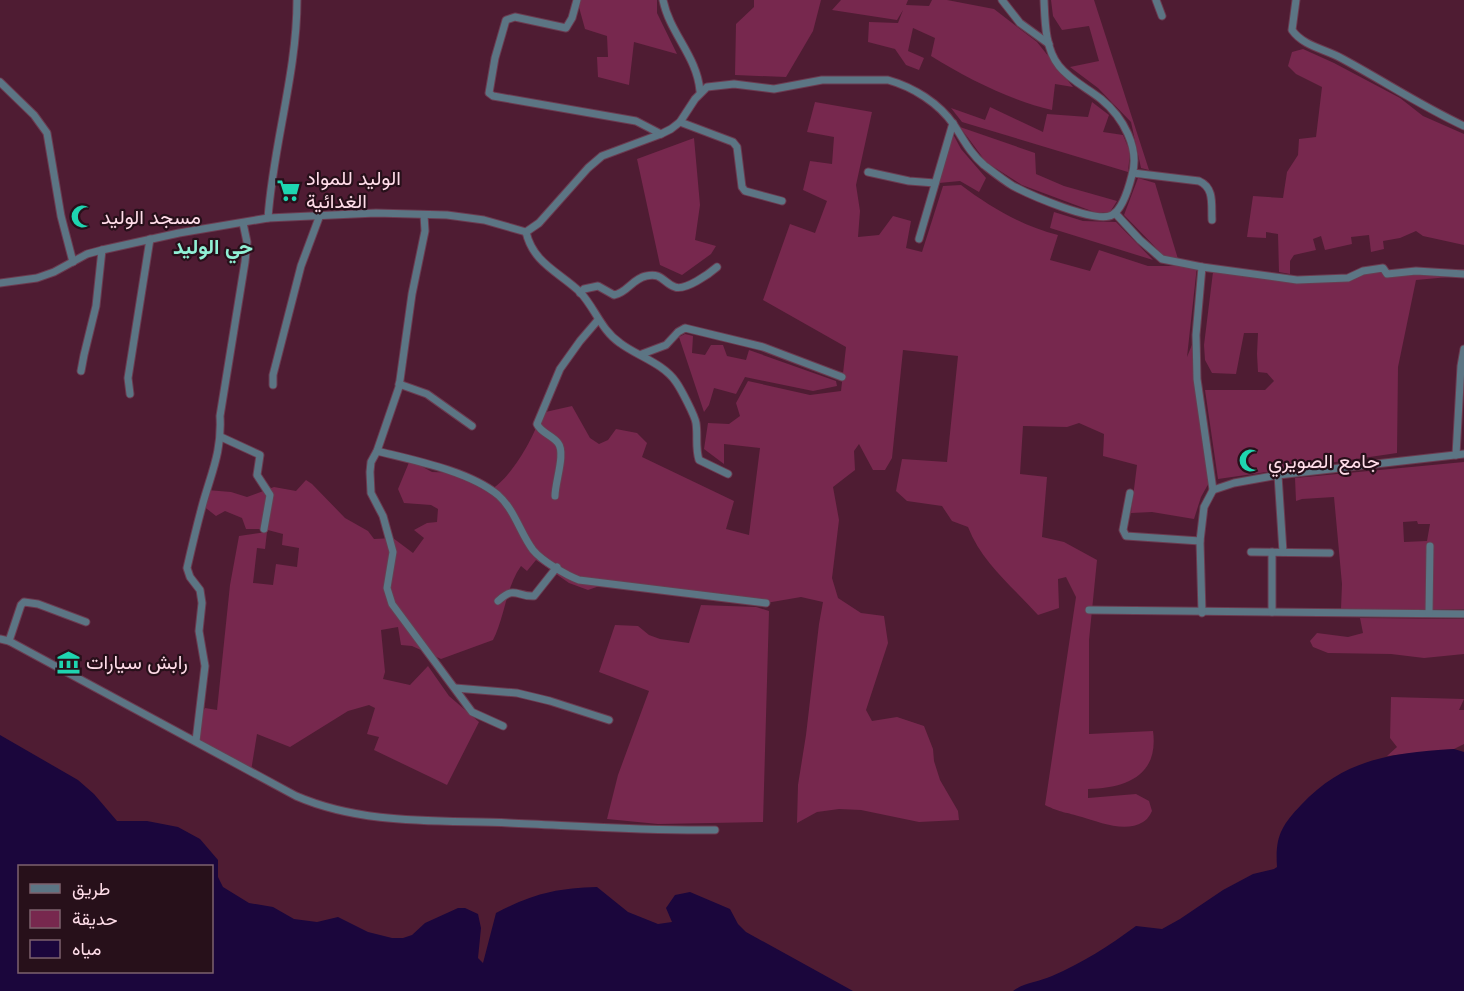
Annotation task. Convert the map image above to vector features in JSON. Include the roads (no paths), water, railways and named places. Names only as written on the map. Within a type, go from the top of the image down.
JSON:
[{"type":"street","points":[[268,218],[277,142],[295,41],[297,0]]},
{"type":"street","points":[[577,0],[572,18],[566,28],[516,17],[506,20],[495,58],[489,93],[493,96],[636,121],[661,134]]},
{"type":"street","points":[[663,0],[668,20],[694,63],[699,76],[700,91]]},
{"type":"street","points":[[1002,0],[1020,23],[1049,44]]},
{"type":"street","points":[[0,282],[37,278],[102,250],[268,218],[376,213],[447,215],[484,220],[526,232],[539,224],[588,168],[602,156],[661,134],[680,122],[700,91],[717,85],[734,84],[774,89],[822,80],[888,80],[908,86],[934,105],[953,123],[972,154],[1014,186],[1082,214],[1097,218],[1110,216],[1120,207],[1133,173],[1133,149],[1123,125],[1103,101],[1068,75],[1052,55],[1044,0]]},
{"type":"street","points":[[1156,0],[1162,16]]},
{"type":"street","points":[[1296,0],[1292,30],[1303,41],[1336,55],[1429,109],[1464,126]]},
{"type":"street","points":[[0,82],[34,115],[46,133],[61,216],[73,262]]},
{"type":"street","points":[[680,122],[733,142],[737,147],[742,187],[745,191],[782,201]]},
{"type":"street","points":[[919,239],[953,123]]},
{"type":"street","points":[[868,172],[909,181],[935,183]]},
{"type":"street","points":[[1133,173],[1199,181],[1206,184],[1211,198],[1212,220]]},
{"type":"street","points":[[1115,213],[1140,240],[1162,259],[1202,267],[1297,280],[1348,278],[1363,271],[1383,268],[1387,274],[1416,271],[1464,274]]},
{"type":"street","points":[[273,385],[273,375],[289,306],[320,215]]},
{"type":"street","points":[[424,215],[425,231],[412,294],[399,384],[377,451],[371,462],[371,493],[383,516],[393,552],[387,588],[392,604],[472,711],[503,726]]},
{"type":"street","points":[[196,741],[203,698],[205,666],[200,631],[202,603],[200,590],[190,577],[187,568],[221,437],[220,416],[245,262],[247,242],[243,223]]},
{"type":"street","points":[[526,232],[527,240],[539,260],[580,293],[609,333],[622,344],[642,354],[677,383],[696,424],[699,460],[728,474]]},
{"type":"street","points":[[130,393],[128,378],[150,239]]},
{"type":"street","points":[[81,371],[96,306],[102,250]]},
{"type":"street","points":[[580,293],[592,286],[598,286],[614,295],[619,295],[631,284],[647,275],[660,276],[675,287],[684,287],[717,267]]},
{"type":"street","points":[[1202,267],[1196,335],[1197,379],[1213,490],[1204,507],[1200,541],[1202,613]]},
{"type":"street","points":[[555,496],[555,483],[562,453],[560,444],[540,429],[537,424],[560,369],[598,320]]},
{"type":"street","points":[[642,354],[666,345],[685,328],[763,347],[842,377]]},
{"type":"street","points":[[1456,455],[1464,349]]},
{"type":"street","points":[[399,384],[427,394],[472,426]]},
{"type":"street","points":[[221,437],[260,455],[257,475],[270,495],[264,529]]},
{"type":"street","points":[[377,451],[460,473],[497,494],[512,513],[534,551],[579,580],[766,603]]},
{"type":"street","points":[[1213,490],[1234,483],[1278,475],[1464,454]]},
{"type":"street","points":[[1278,475],[1282,552]]},
{"type":"street","points":[[1130,494],[1123,530],[1126,536],[1200,541]]},
{"type":"street","points":[[1429,613],[1430,546]]},
{"type":"street","points":[[1251,552],[1330,553]]},
{"type":"street","points":[[1272,552],[1272,612]]},
{"type":"street","points":[[498,601],[505,594],[512,592],[534,596],[557,567]]},
{"type":"street","points":[[9,641],[21,605],[27,601],[86,622]]},
{"type":"street","points":[[1089,610],[1464,614]]},
{"type":"street","points":[[0,639],[9,641],[296,796],[339,812],[434,822],[506,823],[652,831],[715,830]]},
{"type":"street","points":[[455,688],[517,693],[609,720]]},
{"type":"water","points":[[0,735],[78,780],[94,794],[117,821],[147,821],[178,827],[200,839],[218,860],[218,877],[223,887],[249,903],[273,907],[294,919],[317,922],[338,917],[368,932],[392,938],[403,938],[412,935],[425,923],[458,908],[465,908],[478,914],[481,928],[478,958],[483,963],[496,913],[521,901],[557,891],[597,887],[628,912],[658,924],[672,922],[666,908],[675,895],[690,892],[730,909],[738,924],[746,932],[853,991],[0,991]]},
{"type":"water","points":[[1454,749],[1464,752],[1464,991],[1013,991],[1074,966],[1136,926],[1162,929],[1223,890],[1253,874],[1274,869],[1277,867],[1278,840],[1284,826],[1301,805],[1335,777],[1371,761],[1390,756]]},
{"type":"place","name":"الوليد للمواد الغدائية","points":[[288,190]]},
{"type":"place","name":"مسجد الوليد","points":[[83,217]]},
{"type":"place","name":"جامع الصويري","points":[[1250,461]]},
{"type":"place","name":"رابش سيارات","points":[[68,662]]},
{"type":"district","name":"حي الوليد","points":[[213,247]]}]
